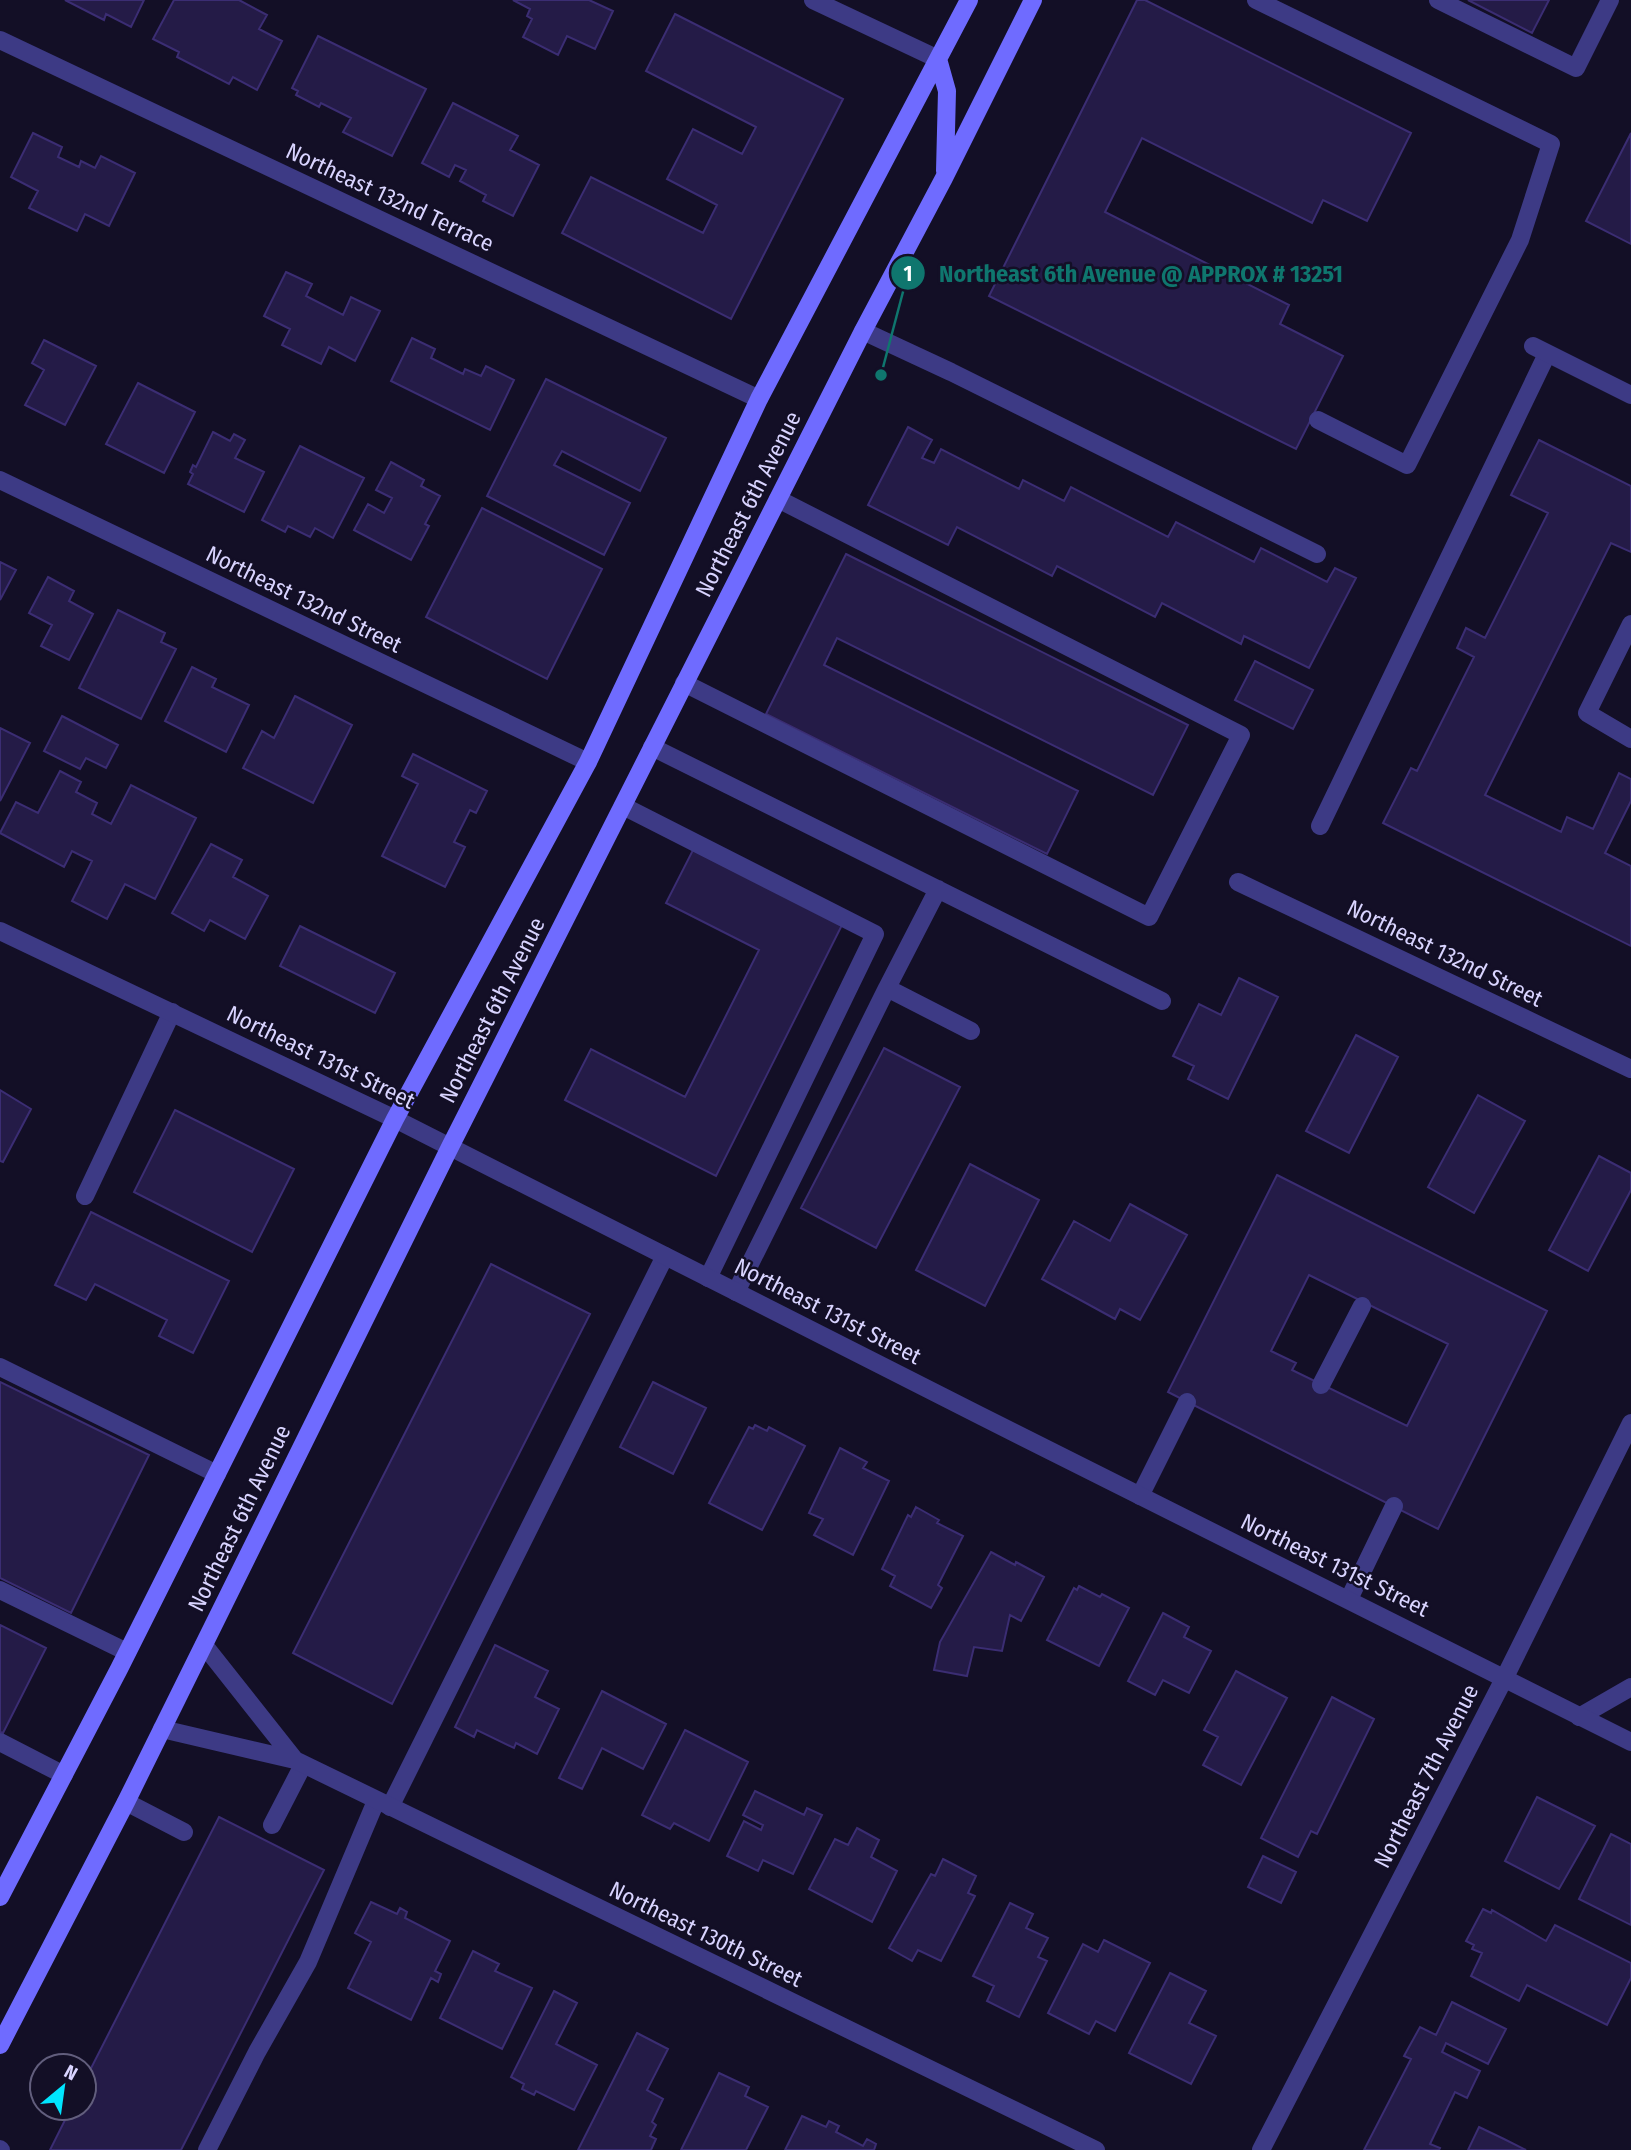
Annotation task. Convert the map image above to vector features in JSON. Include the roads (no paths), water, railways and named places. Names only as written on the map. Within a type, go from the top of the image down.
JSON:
[{"type":"main road","name":"Northeast 6th Avenue","points":[[0,1897],[127,1652],[395,1119],[588,762],[758,398],[969,0]]},
{"type":"main road","name":"Northeast 6th Avenue","points":[[0,2045],[126,1802],[450,1147],[684,683],[1033,0]]},
{"type":"main road","points":[[938,59],[947,91],[944,178]]},
{"type":"street","points":[[813,0],[938,59]]},
{"type":"street","points":[[1256,0],[1551,144],[1520,240],[1407,465],[1318,420]]},
{"type":"street","points":[[1438,0],[1576,68],[1610,0]]},
{"type":"street","name":"Northeast 132nd Terrace","points":[[0,40],[758,398]]},
{"type":"street","points":[[863,331],[1317,554]]},
{"type":"street","points":[[1320,825],[1540,350],[1631,394]]},
{"type":"street","name":"Northeast 132nd Street","points":[[0,480],[588,762]]},
{"type":"street","points":[[684,683],[1149,917],[1241,735],[778,499]]},
{"type":"street","points":[[1631,624],[1587,713],[1631,739]]},
{"type":"street","points":[[652,747],[1162,1001]]},
{"type":"street","points":[[622,806],[875,934],[708,1278]]},
{"type":"street","name":"Northeast 132nd Street","points":[[1238,881],[1631,1069]]},
{"type":"street","points":[[736,1292],[938,889]]},
{"type":"street","name":"Northeast 131st Street","points":[[0,931],[395,1119],[1631,1742]]},
{"type":"street","points":[[887,988],[971,1031]]},
{"type":"street","points":[[85,1196],[172,1012]]},
{"type":"street","points":[[207,2150],[257,2052],[308,1962],[383,1804],[666,1256]]},
{"type":"street","points":[[1321,1385],[1362,1306]]},
{"type":"street","points":[[0,1367],[217,1474]]},
{"type":"street","points":[[1140,1496],[1187,1402]]},
{"type":"street","name":"Northeast 7th Avenue","points":[[1261,2150],[1505,1677],[1631,1423]]},
{"type":"street","points":[[1349,1599],[1394,1506]]},
{"type":"street","points":[[0,1590],[127,1652]]},
{"type":"street","name":"Northeast 130th Street","points":[[204,1645],[299,1762]]},
{"type":"street","points":[[1580,1717],[1631,1687]]},
{"type":"street","name":"Northeast 130th Street","points":[[162,1729],[299,1762],[1096,2150]]},
{"type":"street","points":[[0,1742],[64,1775]]},
{"type":"street","points":[[272,1825],[299,1762]]},
{"type":"street","points":[[126,1802],[184,1832]]},
{"type":"place","name":"Northeast 6th Avenue @ APPROX # 13251","points":[[881,375]]}]
